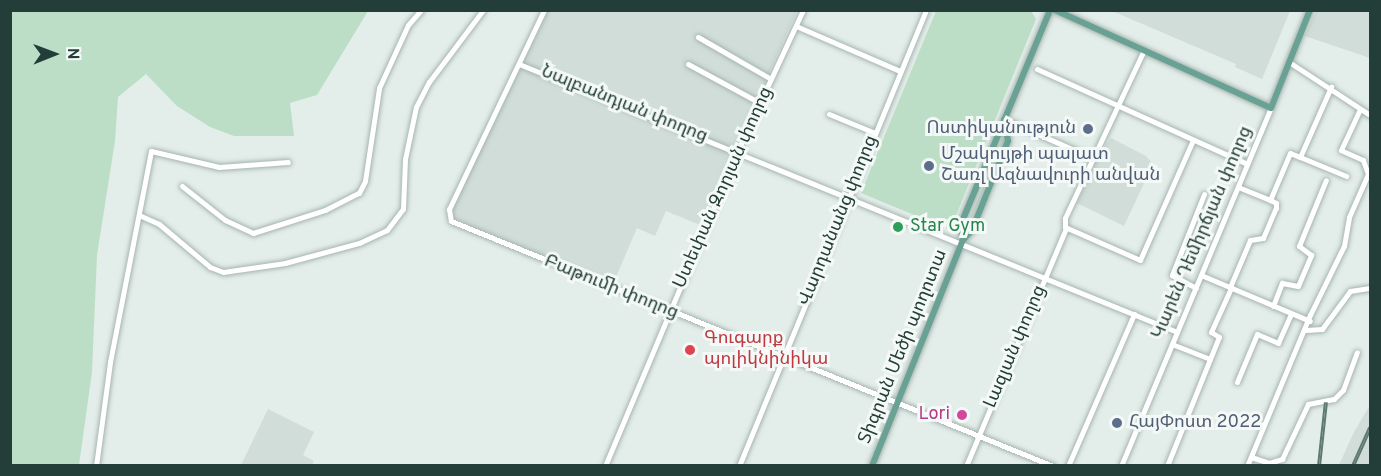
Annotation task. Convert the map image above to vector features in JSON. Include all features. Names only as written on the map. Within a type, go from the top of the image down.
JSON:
[{"type":"main road","name":"Տիգրան Մեծի պողոտա","points":[[962,242],[961,224],[1050,10]]},
{"type":"main road","points":[[1055,10],[1271,108]]},
{"type":"main road","name":"Կարեն Դեմիրճյան փողոց","points":[[1271,108],[1310,10]]},
{"type":"main road","name":"Տիգրան Մեծի պողոտա","points":[[872,465],[962,242],[972,230],[1008,141],[1004,119]]},
{"type":"street","points":[[182,186],[225,220],[253,233],[325,210],[359,193],[365,181],[369,139],[382,78],[408,25],[421,10]]},
{"type":"street","points":[[139,215],[159,224],[210,267],[223,272],[285,263],[359,243],[387,230],[403,209],[405,159],[416,107],[429,82],[483,10]]},
{"type":"street","points":[[519,64],[544,10]]},
{"type":"street","name":"Ստեփան Զորյան փողոց","points":[[605,465],[738,150],[802,10]]},
{"type":"street","name":"Վարդանանց փողոց","points":[[739,465],[926,10]]},
{"type":"street","points":[[796,26],[900,71]]},
{"type":"street","points":[[698,37],[771,79]]},
{"type":"street","name":"Լազյան փողոց","points":[[966,465],[1066,228],[1065,218],[1144,50]]},
{"type":"street","points":[[1289,62],[1371,115]]},
{"type":"street","name":"Նալբանդյան փողոց","points":[[519,64],[738,150],[1177,332]]},
{"type":"street","name":"Բաթումի փողոց","points":[[519,64],[449,209],[451,221],[670,312],[1053,465]]},
{"type":"street","points":[[688,64],[760,103]]},
{"type":"street","points":[[1037,69],[1247,165]]},
{"type":"street","points":[[1300,157],[1330,87]]},
{"type":"street","name":"Կարեն Դեմիրճյան փողոց","points":[[1121,465],[1271,108]]},
{"type":"street","points":[[1247,465],[1310,321],[1319,293],[1344,246],[1349,217],[1368,174],[1369,167],[1363,160],[1341,150],[1360,109]]},
{"type":"street","points":[[829,114],[875,133]]},
{"type":"street","points":[[1004,119],[1092,158]]},
{"type":"street","points":[[1066,228],[1140,260],[1193,140]]},
{"type":"street","points":[[96,465],[110,362],[151,152],[219,167],[288,162]]},
{"type":"street","points":[[1270,200],[1290,153],[1346,176]]},
{"type":"street","points":[[1273,306],[1282,283],[1298,286],[1311,255],[1299,246],[1326,180]]},
{"type":"street","points":[[1167,465],[1219,337],[1211,332],[1250,240],[1263,238],[1276,208],[1276,202],[1238,187]]},
{"type":"street","points":[[1196,288],[1172,274],[1204,194]]},
{"type":"street","points":[[1201,275],[1310,321]]},
{"type":"street","points":[[1306,330],[1322,329],[1350,291],[1371,288]]},
{"type":"street","points":[[1068,465],[1134,314]]},
{"type":"street","points":[[1237,382],[1257,334],[1278,343],[1291,314]]},
{"type":"street","points":[[1172,344],[1210,359]]},
{"type":"street","points":[[1251,457],[1269,463],[1282,459],[1308,405],[1334,399],[1343,390],[1357,352]]},
{"type":"shaded area","points":[[548,11],[797,11],[700,225],[666,211],[655,236],[637,228],[613,284],[453,219],[450,213]]},
{"type":"shaded area","points":[[1112,11],[1290,11],[1262,79],[1235,67],[1236,64]]},
{"type":"shaded area","points":[[1316,11],[1370,11],[1370,58],[1305,36]]},
{"type":"shaded area","points":[[1111,138],[1146,156],[1153,164],[1124,226],[1077,203],[1101,151]]},
{"type":"shaded area","points":[[1370,405],[1370,465],[1339,465],[1354,432]]},
{"type":"shaded area","points":[[268,409],[314,432],[303,455],[314,461],[312,465],[241,465]]},
{"type":"green space","points":[[10,11],[368,11],[317,95],[290,103],[294,136],[234,136],[210,127],[177,106],[146,74],[118,97],[115,141],[97,255],[92,372],[79,465],[11,465]]},
{"type":"green space","points":[[936,11],[1031,11],[1036,19],[950,230],[861,193]]},
{"type":"green space","points":[[1003,139],[1005,140],[966,230],[966,229]]},
{"type":"railway","points":[[1319,466],[1326,402]]},
{"type":"railway","points":[[1353,466],[1370,428]]},
{"type":"place","name":"Ոստիկանություն","points":[[1088,129]]},
{"type":"place","name":"Մշակույթի պալատ Շառլ Ազնավուրի անվան","points":[[929,166]]},
{"type":"place","name":"Star Gym","points":[[898,227]]},
{"type":"place","name":"Գուգարք պոլիկնինիկա","points":[[690,350]]},
{"type":"place","name":"Lori","points":[[962,415]]},
{"type":"place","name":"ՀայՓոստ 2022","points":[[1117,423]]}]
